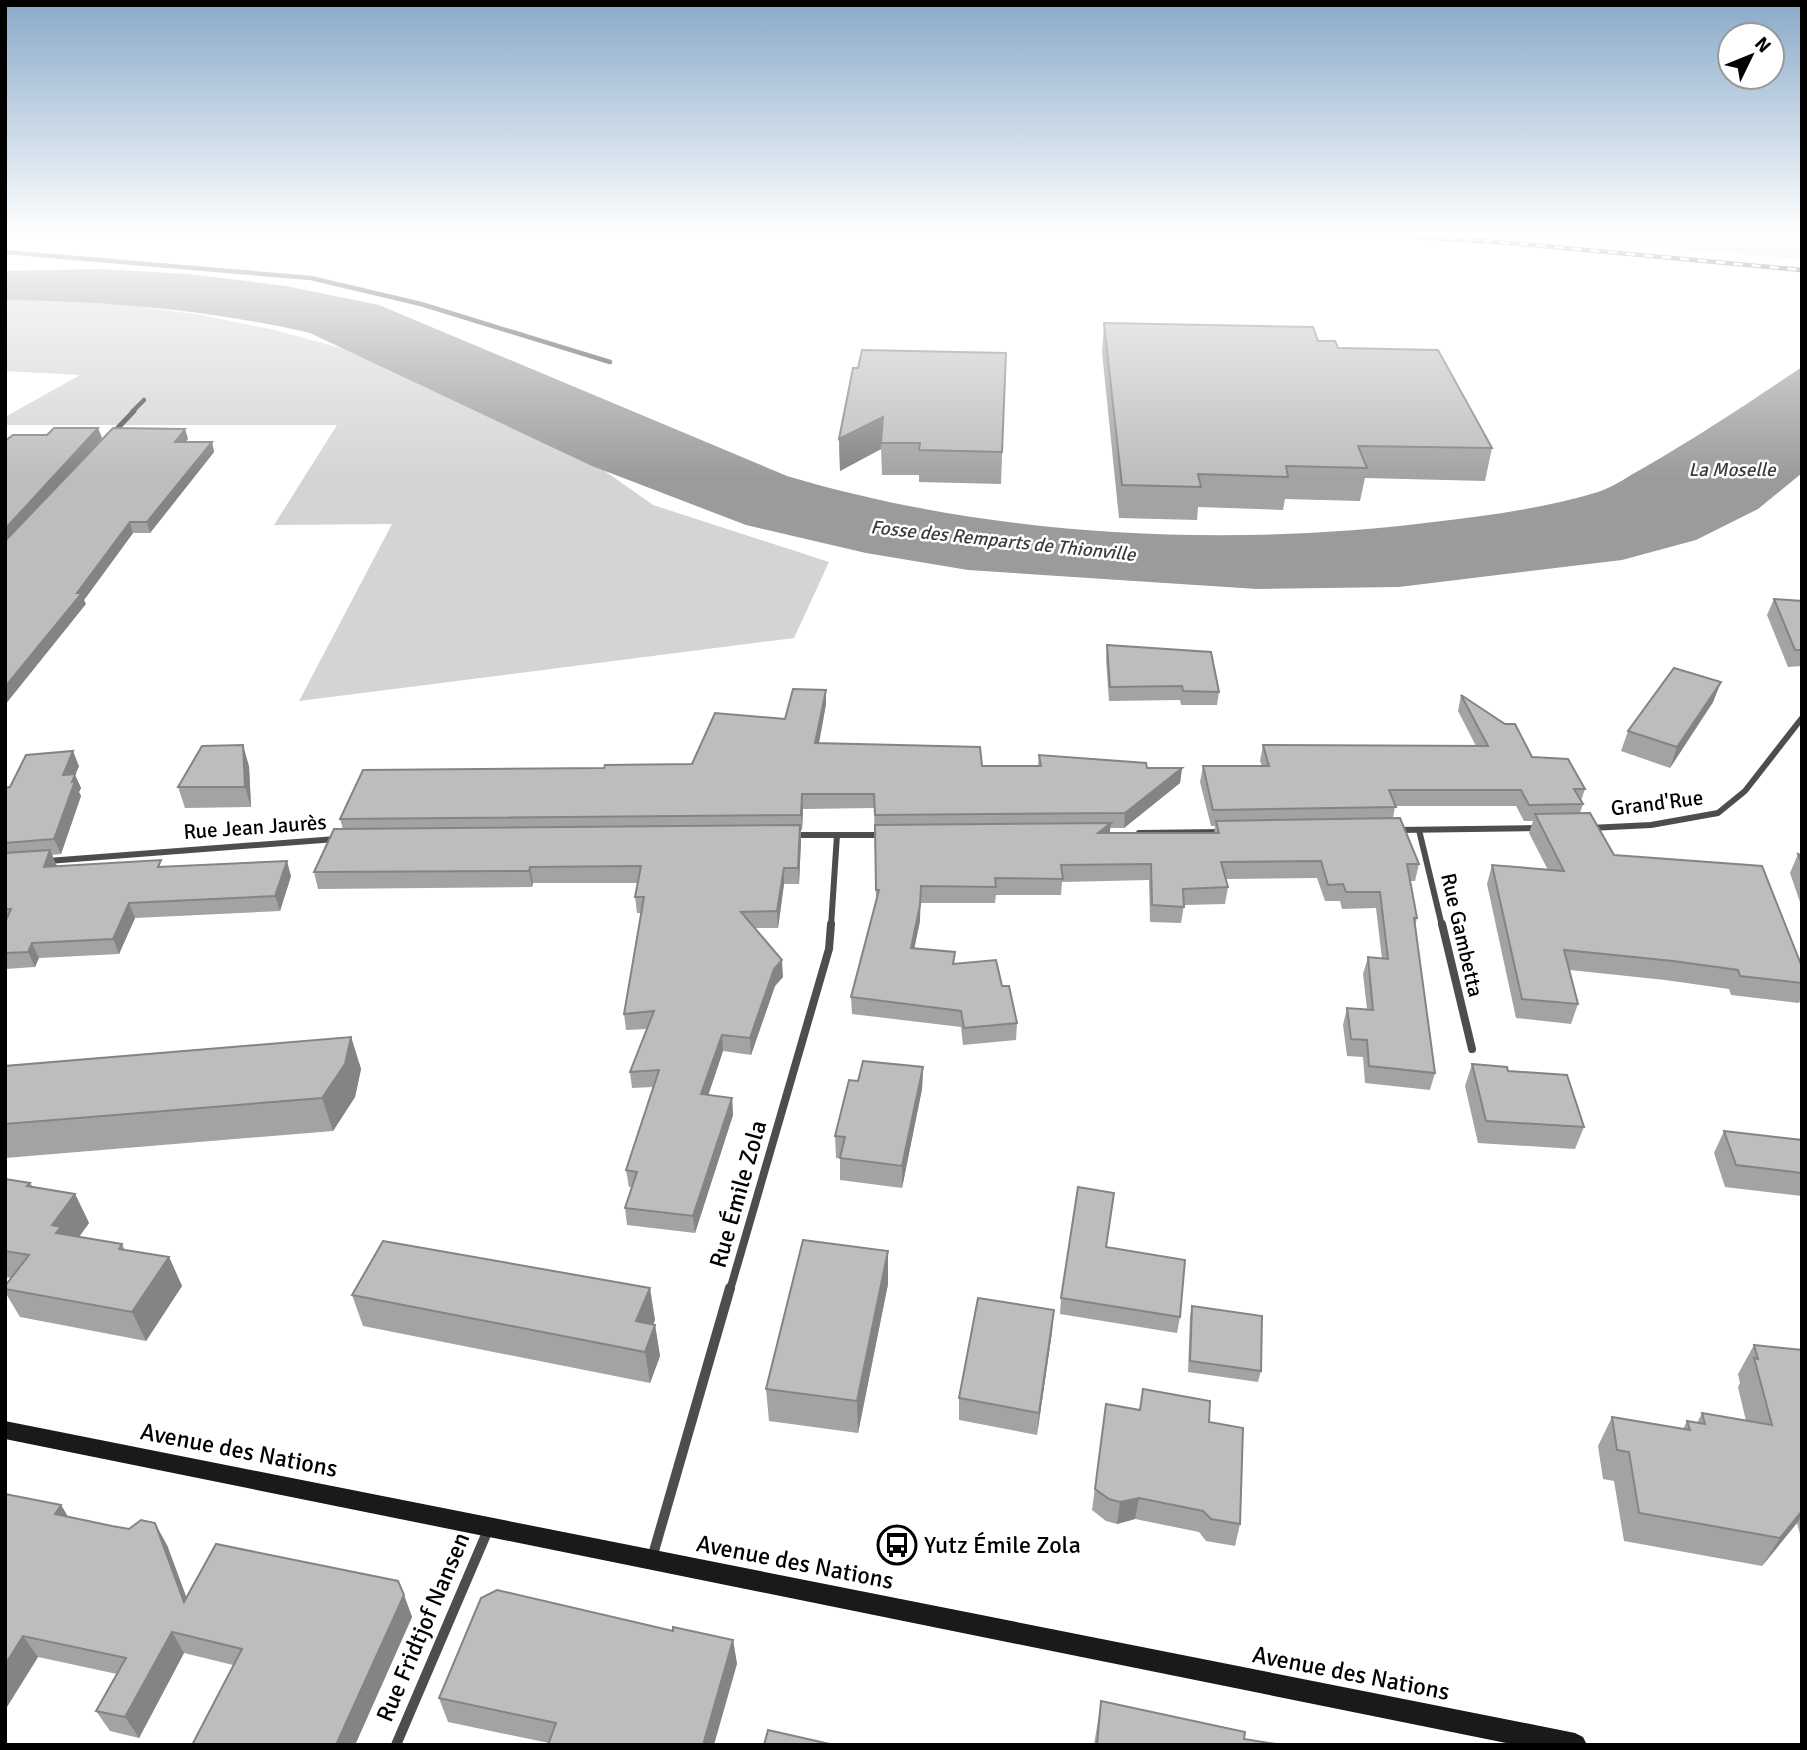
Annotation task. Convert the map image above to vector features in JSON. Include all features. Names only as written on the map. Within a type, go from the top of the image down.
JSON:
[{"type":"main road","name":"Avenue des Nations","points":[[5,1430],[1575,1745]]},
{"type":"street","points":[[456,315],[610,362]]},
{"type":"street","points":[[107,440],[144,400]]},
{"type":"street","name":"Grand'Rue","points":[[1586,828],[1651,825],[1718,813],[1745,791],[1802,718]]},
{"type":"street","points":[[1392,830],[1544,828]]},
{"type":"street","name":"Rue Gambetta","points":[[1419,830],[1472,1049]]},
{"type":"street","points":[[1133,833],[1229,832]]},
{"type":"street","points":[[782,835],[890,835]]},
{"type":"street","name":"Rue Émile Zola","points":[[652,1559],[830,949],[837,835]]},
{"type":"street","name":"Rue Jean Jaurès","points":[[33,862],[351,839]]},
{"type":"street","name":"Rue Fridtjof Nansen","points":[[396,1745],[489,1527]]},
{"type":"shaded area","points":[[5,315],[199,315],[275,330],[358,353],[578,452],[653,505],[829,562],[794,638],[299,701],[392,524],[274,525],[337,425],[5,425],[5,417],[80,375],[5,371]]},
{"type":"water","name":"La Moselle","points":[[210,315],[402,315],[787,476],[942,512],[1023,524],[1185,535],[1266,535],[1425,523],[1534,507],[1577,498],[1616,484],[1705,431],[1802,367],[1802,473],[1758,509],[1696,540],[1622,560],[1399,587],[1257,589],[968,570],[866,553],[746,525],[592,466],[310,333]]},
{"type":"building","points":[[1104,323],[1313,327],[1318,341],[1335,341],[1338,348],[1438,350],[1492,448],[1358,446],[1367,468],[1286,466],[1288,477],[1198,474],[1201,487],[1122,485]]},
{"type":"building","points":[[862,350],[1006,353],[1002,452],[919,450],[920,443],[881,443],[883,417],[839,439],[853,368],[858,368]]},
{"type":"building","points":[[54,428],[98,428],[5,529],[5,441],[13,435],[47,435]]},
{"type":"building","points":[[113,428],[185,429],[175,442],[212,442],[147,522],[130,522],[77,593],[82,593],[5,687],[5,541]]},
{"type":"building","points":[[1774,599],[1802,601],[1802,650],[1795,650]]},
{"type":"building","points":[[1107,645],[1211,652],[1219,692],[1183,691],[1182,686],[1110,687]]},
{"type":"building","points":[[1674,668],[1721,682],[1677,747],[1628,731]]},
{"type":"building","points":[[793,689],[826,690],[815,743],[980,747],[982,766],[1041,766],[1039,755],[1146,763],[1147,768],[1182,768],[1125,813],[875,815],[874,794],[802,794],[801,815],[340,819],[363,770],[604,768],[605,765],[692,764],[715,713],[785,719]]},
{"type":"building","points":[[1461,695],[1505,724],[1515,724],[1532,757],[1568,759],[1585,789],[1574,789],[1583,804],[1529,805],[1521,790],[1389,790],[1396,807],[1213,810],[1203,766],[1269,766],[1263,745],[1488,746]]},
{"type":"building","points":[[243,745],[245,787],[178,787],[202,746]]},
{"type":"building","points":[[73,751],[63,775],[75,774],[72,782],[75,781],[54,839],[5,843],[5,788],[10,787],[26,755]]},
{"type":"building","points":[[1590,813],[1614,855],[1762,866],[1802,967],[1802,983],[1740,976],[1738,970],[1564,950],[1578,1004],[1522,999],[1492,865],[1564,871],[1535,814]]},
{"type":"building","points":[[1400,818],[1419,864],[1407,864],[1417,918],[1414,918],[1435,1073],[1369,1066],[1367,1040],[1351,1039],[1347,1008],[1373,1010],[1368,957],[1388,959],[1380,892],[1346,892],[1343,884],[1328,885],[1321,861],[1221,862],[1228,887],[1183,889],[1184,907],[1152,905],[1151,864],[1061,865],[1063,879],[995,878],[996,887],[921,886],[911,948],[955,952],[953,964],[996,960],[1002,986],[1009,986],[1017,1023],[964,1028],[961,1011],[851,997],[879,890],[876,890],[875,825],[1111,823],[1098,833],[1219,833],[1216,821]]},
{"type":"building","points":[[800,825],[798,868],[784,868],[777,911],[741,912],[782,960],[774,969],[750,1038],[722,1035],[701,1094],[732,1098],[693,1216],[625,1208],[637,1172],[626,1170],[659,1070],[630,1072],[654,1011],[624,1014],[644,897],[635,897],[641,866],[530,867],[529,871],[314,872],[334,829]]},
{"type":"building","points":[[50,850],[44,867],[161,860],[158,867],[287,861],[275,896],[129,903],[113,939],[32,943],[28,952],[5,953],[5,922],[11,909],[5,909],[5,853]]},
{"type":"building","points":[[351,1037],[345,1064],[322,1098],[5,1124],[5,1066]]},
{"type":"building","points":[[863,1061],[923,1067],[902,1166],[840,1158],[845,1137],[835,1136],[849,1080],[858,1081]]},
{"type":"building","points":[[1472,1064],[1507,1067],[1508,1071],[1567,1075],[1584,1127],[1486,1121]]},
{"type":"building","points":[[1724,1131],[1802,1140],[1802,1173],[1736,1165]]},
{"type":"building","points":[[5,1179],[30,1183],[27,1186],[75,1194],[52,1225],[61,1227],[56,1233],[122,1244],[119,1249],[169,1257],[132,1312],[5,1289],[29,1255],[5,1251]]},
{"type":"building","points":[[1078,1187],[1114,1193],[1106,1247],[1185,1260],[1180,1317],[1061,1298]]},
{"type":"building","points":[[803,1240],[888,1251],[857,1401],[766,1389]]},
{"type":"building","points":[[383,1241],[650,1288],[636,1321],[655,1325],[645,1352],[352,1295]]},
{"type":"building","points":[[978,1298],[1054,1310],[1039,1413],[959,1398]]},
{"type":"building","points":[[1192,1306],[1262,1316],[1261,1371],[1190,1361]]},
{"type":"building","points":[[1754,1345],[1802,1350],[1802,1511],[1780,1538],[1639,1513],[1629,1452],[1617,1450],[1612,1417],[1690,1430],[1687,1421],[1705,1424],[1702,1413],[1772,1425],[1754,1358],[1758,1359]]},
{"type":"building","points":[[1143,1389],[1210,1401],[1209,1422],[1243,1428],[1240,1524],[1211,1519],[1203,1511],[1139,1498],[1120,1502],[1109,1499],[1095,1489],[1106,1404],[1140,1410]]},
{"type":"building","points":[[5,1494],[61,1505],[55,1514],[112,1526],[129,1529],[141,1520],[155,1523],[184,1602],[216,1544],[398,1581],[404,1595],[336,1745],[192,1745],[242,1649],[172,1632],[125,1717],[96,1711],[126,1658],[23,1636],[5,1665]]},
{"type":"building","points":[[497,1590],[673,1631],[673,1627],[733,1640],[703,1745],[548,1745],[556,1723],[439,1698],[481,1598]]},
{"type":"building","points":[[1101,1701],[1245,1732],[1244,1739],[1282,1745],[1097,1745]]},
{"type":"building","points":[[768,1730],[834,1745],[764,1745]]},
{"type":"place","name":"Yutz Émile Zola","points":[[897,1545]]},
{"type":"water label","name":"Fosse des Remparts de Thionville","points":[[1003,541]]}]
